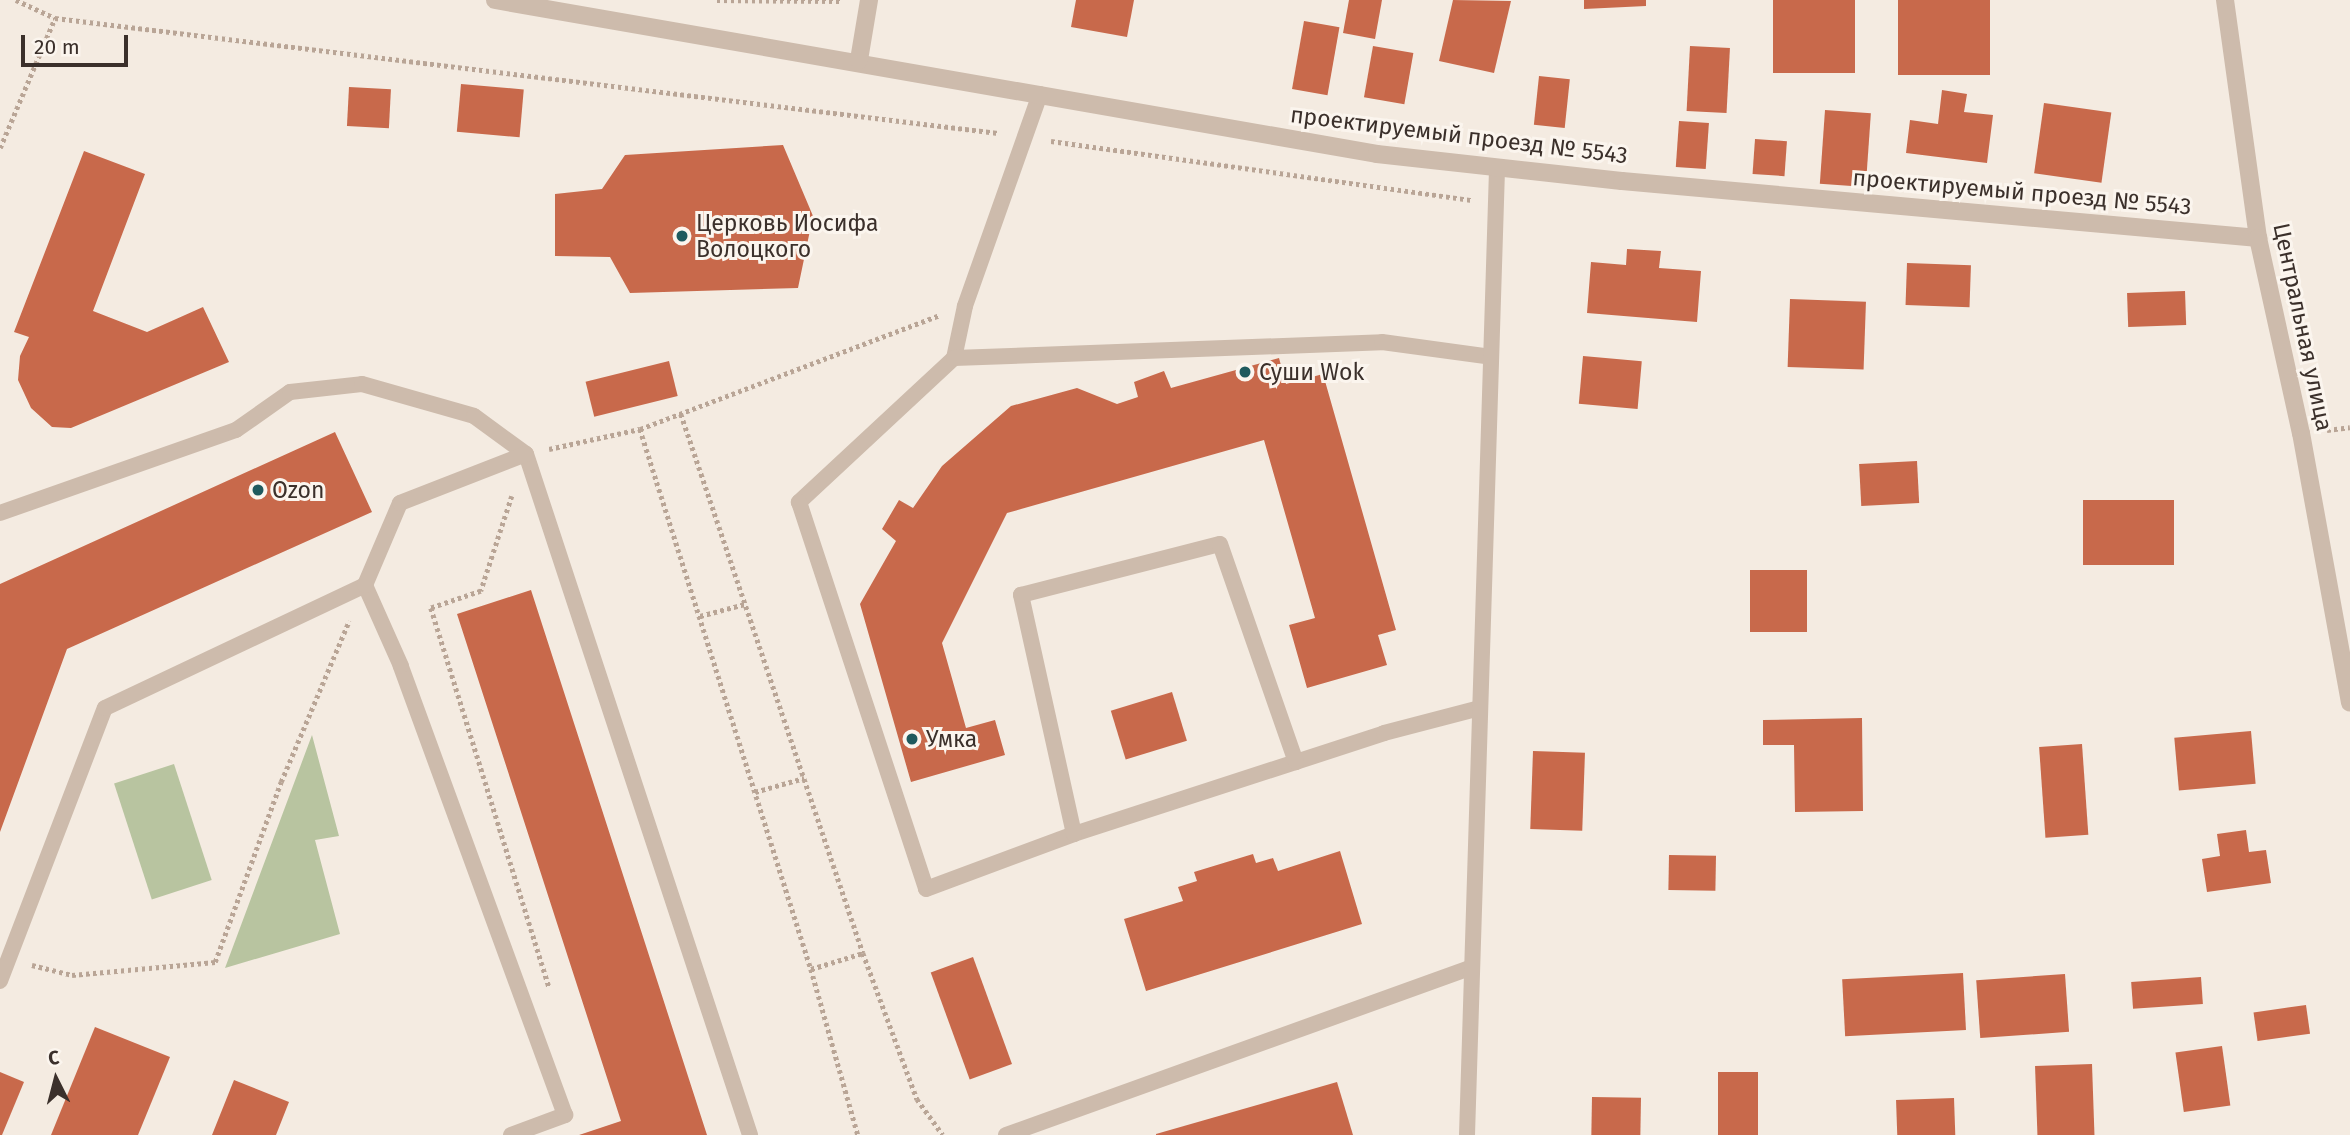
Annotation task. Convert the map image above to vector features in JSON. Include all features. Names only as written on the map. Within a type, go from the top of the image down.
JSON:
[{"type":"street","name":"проектируемый проезд № 5543","points":[[495,0],[859,60],[1377,154],[2258,238]]},
{"type":"street","name":"Центральная улица","points":[[2225,0],[2258,238],[2301,433],[2350,703]]},
{"type":"street","points":[[859,60],[869,1]]},
{"type":"lane","points":[[1040,94],[965,306],[954,358],[799,502],[926,889],[1074,834],[1296,762],[1480,708]]},
{"type":"lane","points":[[1467,1135],[1497,167]]},
{"type":"lane","points":[[954,358],[1382,342],[1491,357]]},
{"type":"lane","points":[[0,513],[236,430],[290,392],[362,384],[474,416],[526,454],[750,1135]]},
{"type":"lane","points":[[0,981],[105,708],[365,584],[400,503],[526,454]]},
{"type":"lane","points":[[1074,834],[1021,595],[1220,544],[1296,762]]},
{"type":"lane","points":[[365,584],[401,666],[565,1115],[512,1135]]},
{"type":"lane","points":[[1006,1135],[1472,967]]},
{"type":"path","points":[[16,0],[55,18],[1004,134]]},
{"type":"path","points":[[717,0],[869,1]]},
{"type":"path","points":[[0,148],[55,18]]},
{"type":"path","points":[[1045,140],[1481,201]]},
{"type":"path","points":[[553,998],[431,608],[481,592],[526,454],[640,429],[965,306]]},
{"type":"path","points":[[681,414],[863,953],[917,1099],[943,1135]]},
{"type":"path","points":[[640,429],[811,969],[858,1135]]},
{"type":"path","points":[[9,959],[72,975],[215,962],[281,782],[365,584]]},
{"type":"path","points":[[699,616],[745,604]]},
{"type":"path","points":[[755,792],[804,778]]},
{"type":"path","points":[[811,969],[863,953]]},
{"type":"green space","points":[[312,735],[339,836],[315,840],[340,934],[225,968]]},
{"type":"green space","points":[[174,764],[212,880],[152,899],[114,783]]},
{"type":"building","points":[[1076,0],[1134,0],[1127,37],[1071,27]]},
{"type":"building","points":[[1349,0],[1382,0],[1375,39],[1343,33]]},
{"type":"building","points":[[1453,0],[1511,1],[1494,73],[1439,61]]},
{"type":"building","points":[[1584,0],[1646,0],[1646,6],[1584,9]]},
{"type":"building","points":[[1773,0],[1855,0],[1855,73],[1773,73]]},
{"type":"building","points":[[1898,0],[1990,0],[1990,75],[1898,75]]},
{"type":"building","points":[[1304,21],[1339,27],[1327,95],[1292,89]]},
{"type":"building","points":[[1373,46],[1413,53],[1404,104],[1364,97]]},
{"type":"building","points":[[1690,46],[1730,48],[1727,113],[1687,111]]},
{"type":"building","points":[[1539,76],[1570,79],[1565,128],[1534,125]]},
{"type":"building","points":[[461,84],[524,89],[520,137],[457,132]]},
{"type":"building","points":[[349,87],[391,89],[389,128],[347,126]]},
{"type":"building","points":[[1942,90],[1967,94],[1964,112],[1993,115],[1987,163],[1906,153],[1910,120],[1938,124]]},
{"type":"building","points":[[2044,103],[2111,112],[2101,183],[2034,173]]},
{"type":"building","points":[[1825,110],[1871,113],[1866,187],[1820,184]]},
{"type":"building","points":[[1679,121],[1709,123],[1706,169],[1676,167]]},
{"type":"building","points":[[1755,139],[1787,141],[1784,176],[1753,174]]},
{"type":"building","name":"Церковь Иосифа Волоцкого","points":[[783,145],[813,216],[798,288],[630,293],[610,257],[555,256],[555,194],[602,189],[625,155]]},
{"type":"building","points":[[84,151],[145,174],[93,311],[147,332],[203,307],[229,362],[71,428],[52,427],[31,408],[18,380],[20,356],[29,337],[14,332]]},
{"type":"building","points":[[1627,249],[1661,251],[1659,268],[1701,271],[1697,322],[1587,313],[1591,262],[1626,265]]},
{"type":"building","points":[[1907,263],[1971,265],[1969,307],[1906,305]]},
{"type":"building","points":[[2185,291],[2186,325],[2128,327],[2127,293]]},
{"type":"building","points":[[1790,299],[1866,302],[1864,370],[1788,367]]},
{"type":"building","points":[[1583,356],[1642,361],[1638,409],[1579,404]]},
{"type":"building","points":[[1279,358],[1286,384],[1323,374],[1396,630],[1378,635],[1387,665],[1307,688],[1289,625],[1315,618],[1264,440],[1007,513],[942,643],[966,728],[995,720],[1005,755],[911,782],[860,604],[896,541],[882,529],[899,500],[913,508],[942,466],[1011,406],[1077,388],[1117,404],[1138,397],[1134,382],[1164,371],[1171,388]]},
{"type":"building","points":[[669,361],[678,396],[594,417],[586,382]]},
{"type":"building","points":[[335,432],[372,512],[67,649],[0,832],[0,584]]},
{"type":"building","points":[[1917,461],[1919,503],[1861,506],[1859,464]]},
{"type":"building","points":[[2083,500],[2174,500],[2174,565],[2083,565]]},
{"type":"building","points":[[1750,570],[1807,570],[1807,632],[1750,632]]},
{"type":"building","points":[[531,590],[707,1135],[579,1135],[621,1121],[457,614]]},
{"type":"building","points":[[1172,692],[1187,741],[1126,759],[1111,711]]},
{"type":"building","points":[[1862,718],[1863,811],[1795,812],[1794,745],[1763,745],[1763,720]]},
{"type":"building","points":[[2251,731],[2256,784],[2179,791],[2174,738]]},
{"type":"building","points":[[2082,744],[2088,835],[2045,838],[2039,747]]},
{"type":"building","points":[[1533,751],[1585,753],[1582,831],[1530,829]]},
{"type":"building","points":[[2246,830],[2249,852],[2266,850],[2271,883],[2207,892],[2202,859],[2220,856],[2217,834]]},
{"type":"building","points":[[1340,851],[1362,924],[1146,991],[1124,919],[1183,901],[1178,887],[1197,881],[1194,872],[1253,854],[1256,863],[1273,858],[1278,871]]},
{"type":"building","points":[[1669,855],[1716,856],[1715,891],[1668,890]]},
{"type":"building","points":[[973,957],[1012,1064],[970,1080],[931,972]]},
{"type":"building","points":[[1963,973],[1966,1030],[1845,1036],[1842,979]]},
{"type":"building","points":[[2065,974],[2069,1032],[1980,1038],[1976,980]]},
{"type":"building","points":[[2201,977],[2203,1004],[2133,1009],[2131,982]]},
{"type":"building","points":[[2306,1005],[2310,1034],[2258,1041],[2254,1012]]},
{"type":"building","points":[[95,1027],[170,1057],[138,1135],[51,1135]]},
{"type":"building","points":[[2222,1046],[2230,1105],[2184,1112],[2175,1053]]},
{"type":"building","points":[[2092,1064],[2094,1135],[2037,1135],[2035,1066]]},
{"type":"building","points":[[0,1072],[24,1082],[2,1135],[0,1135]]},
{"type":"building","points":[[1718,1072],[1758,1072],[1758,1135],[1718,1135]]},
{"type":"building","points":[[234,1080],[289,1102],[276,1135],[212,1135]]},
{"type":"building","points":[[1337,1082],[1353,1135],[1156,1135],[1156,1134]]},
{"type":"building","points":[[1592,1097],[1641,1098],[1640,1135],[1591,1135]]},
{"type":"building","points":[[1954,1098],[1955,1135],[1897,1135],[1896,1100]]},
{"type":"place","name":"Церковь Иосифа Волоцкого","points":[[682,236]]},
{"type":"place","name":"Суши Wok","points":[[1245,372]]},
{"type":"place","name":"Ozon","points":[[258,490]]},
{"type":"place","name":"Умка","points":[[912,739]]}]
